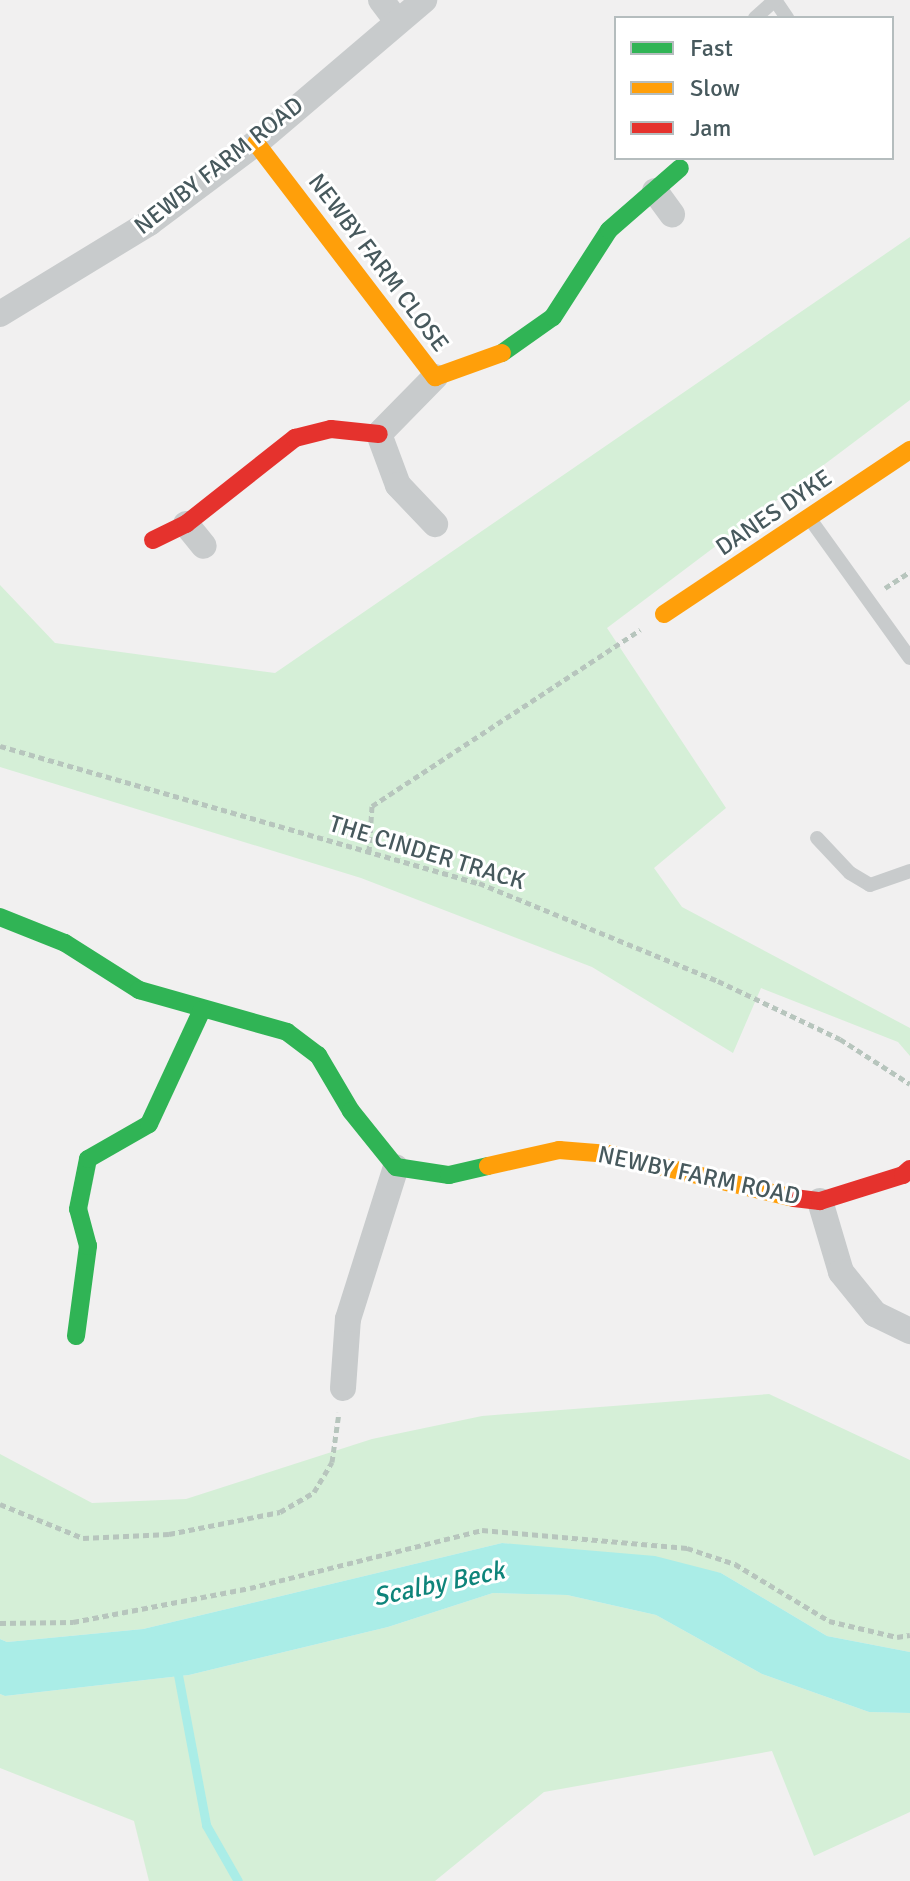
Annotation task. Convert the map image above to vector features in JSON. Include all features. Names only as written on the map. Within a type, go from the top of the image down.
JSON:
[{"type":"street","name":"NEWBY FARM ROAD","points":[[0,314],[149,223],[256,143],[389,10],[424,0]]},
{"type":"street","name":"NEWBY FARM CLOSE","points":[[256,143],[435,377],[500,355],[553,317],[609,230],[680,168]]},
{"type":"street","points":[[655,191],[672,214]]},
{"type":"street","points":[[379,434],[435,377]]},
{"type":"street","points":[[153,540],[186,524],[295,438],[331,429],[379,434]]},
{"type":"street","points":[[379,434],[398,485],[435,524]]},
{"type":"street","name":"DANES DYKE","points":[[664,614],[910,450]]},
{"type":"street","points":[[186,524],[204,546]]},
{"type":"street","points":[[0,917],[65,943],[139,990],[287,1032],[318,1055],[351,1111],[396,1167],[348,1319],[343,1388]]},
{"type":"street","points":[[76,1336],[88,1246],[78,1209],[88,1159],[149,1124],[202,1010]]},
{"type":"street","name":"NEWBY FARM ROAD","points":[[396,1167],[449,1175],[559,1150],[609,1154],[775,1195],[820,1201],[903,1175],[910,1169]]},
{"type":"street","points":[[820,1201],[841,1272],[875,1314],[910,1331]]},
{"type":"lane","points":[[757,16],[774,0]]},
{"type":"lane","points":[[809,518],[910,658]]},
{"type":"lane","points":[[817,838],[850,873],[870,885],[910,871]]},
{"type":"path","points":[[369,852],[372,806],[664,614]]},
{"type":"path","name":"THE CINDER TRACK","points":[[0,746],[479,883],[718,981],[840,1039],[910,1084]]},
{"type":"path","points":[[0,1504],[83,1538],[169,1534],[280,1512],[314,1492],[332,1462],[343,1388]]},
{"type":"path","points":[[0,1623],[73,1622],[220,1594],[482,1530],[687,1548],[735,1564],[829,1621],[897,1637],[910,1635]]},
{"type":"green space","points":[[910,237],[910,400],[607,628],[726,808],[654,868],[682,907],[910,1028],[910,1056],[898,1042],[761,988],[733,1053],[592,967],[361,878],[0,767],[0,585],[55,643],[275,673]]},
{"type":"green space","points":[[769,1394],[910,1460],[910,1652],[827,1636],[721,1573],[502,1543],[143,1629],[7,1642],[0,1639],[0,1454],[92,1503],[186,1499],[372,1439],[482,1416]]},
{"type":"green space","points":[[493,1593],[567,1595],[656,1615],[762,1674],[869,1712],[910,1713],[910,1812],[814,1856],[772,1751],[544,1792],[435,1881],[149,1881],[134,1821],[0,1768],[0,1694],[5,1696],[189,1675],[388,1627]]},
{"type":"water","name":"Scalby Beck","points":[[502,1543],[655,1556],[721,1573],[827,1636],[910,1652],[910,1713],[869,1712],[762,1674],[656,1615],[567,1595],[493,1593],[388,1627],[189,1675],[5,1696],[0,1694],[0,1639],[7,1642],[143,1629]]},
{"type":"waterway","points":[[176,1664],[206,1825],[238,1881]]},
{"type":"traffic: fast","points":[[502,353],[553,317],[609,230],[680,168]]},
{"type":"traffic: fast","points":[[0,917],[65,943],[139,990],[287,1032],[318,1055],[351,1111],[396,1167],[449,1175],[488,1166]]},
{"type":"traffic: fast","points":[[76,1336],[88,1246],[78,1209],[88,1159],[149,1124],[202,1010]]},
{"type":"traffic: slow","points":[[256,143],[435,377],[502,353]]},
{"type":"traffic: slow","points":[[664,614],[910,450]]},
{"type":"traffic: slow","points":[[488,1166],[559,1150],[609,1154],[794,1198]]},
{"type":"traffic: jam","points":[[153,540],[186,524],[295,438],[331,429],[379,434]]},
{"type":"traffic: jam","points":[[794,1198],[820,1201],[903,1175],[910,1169]]}]
